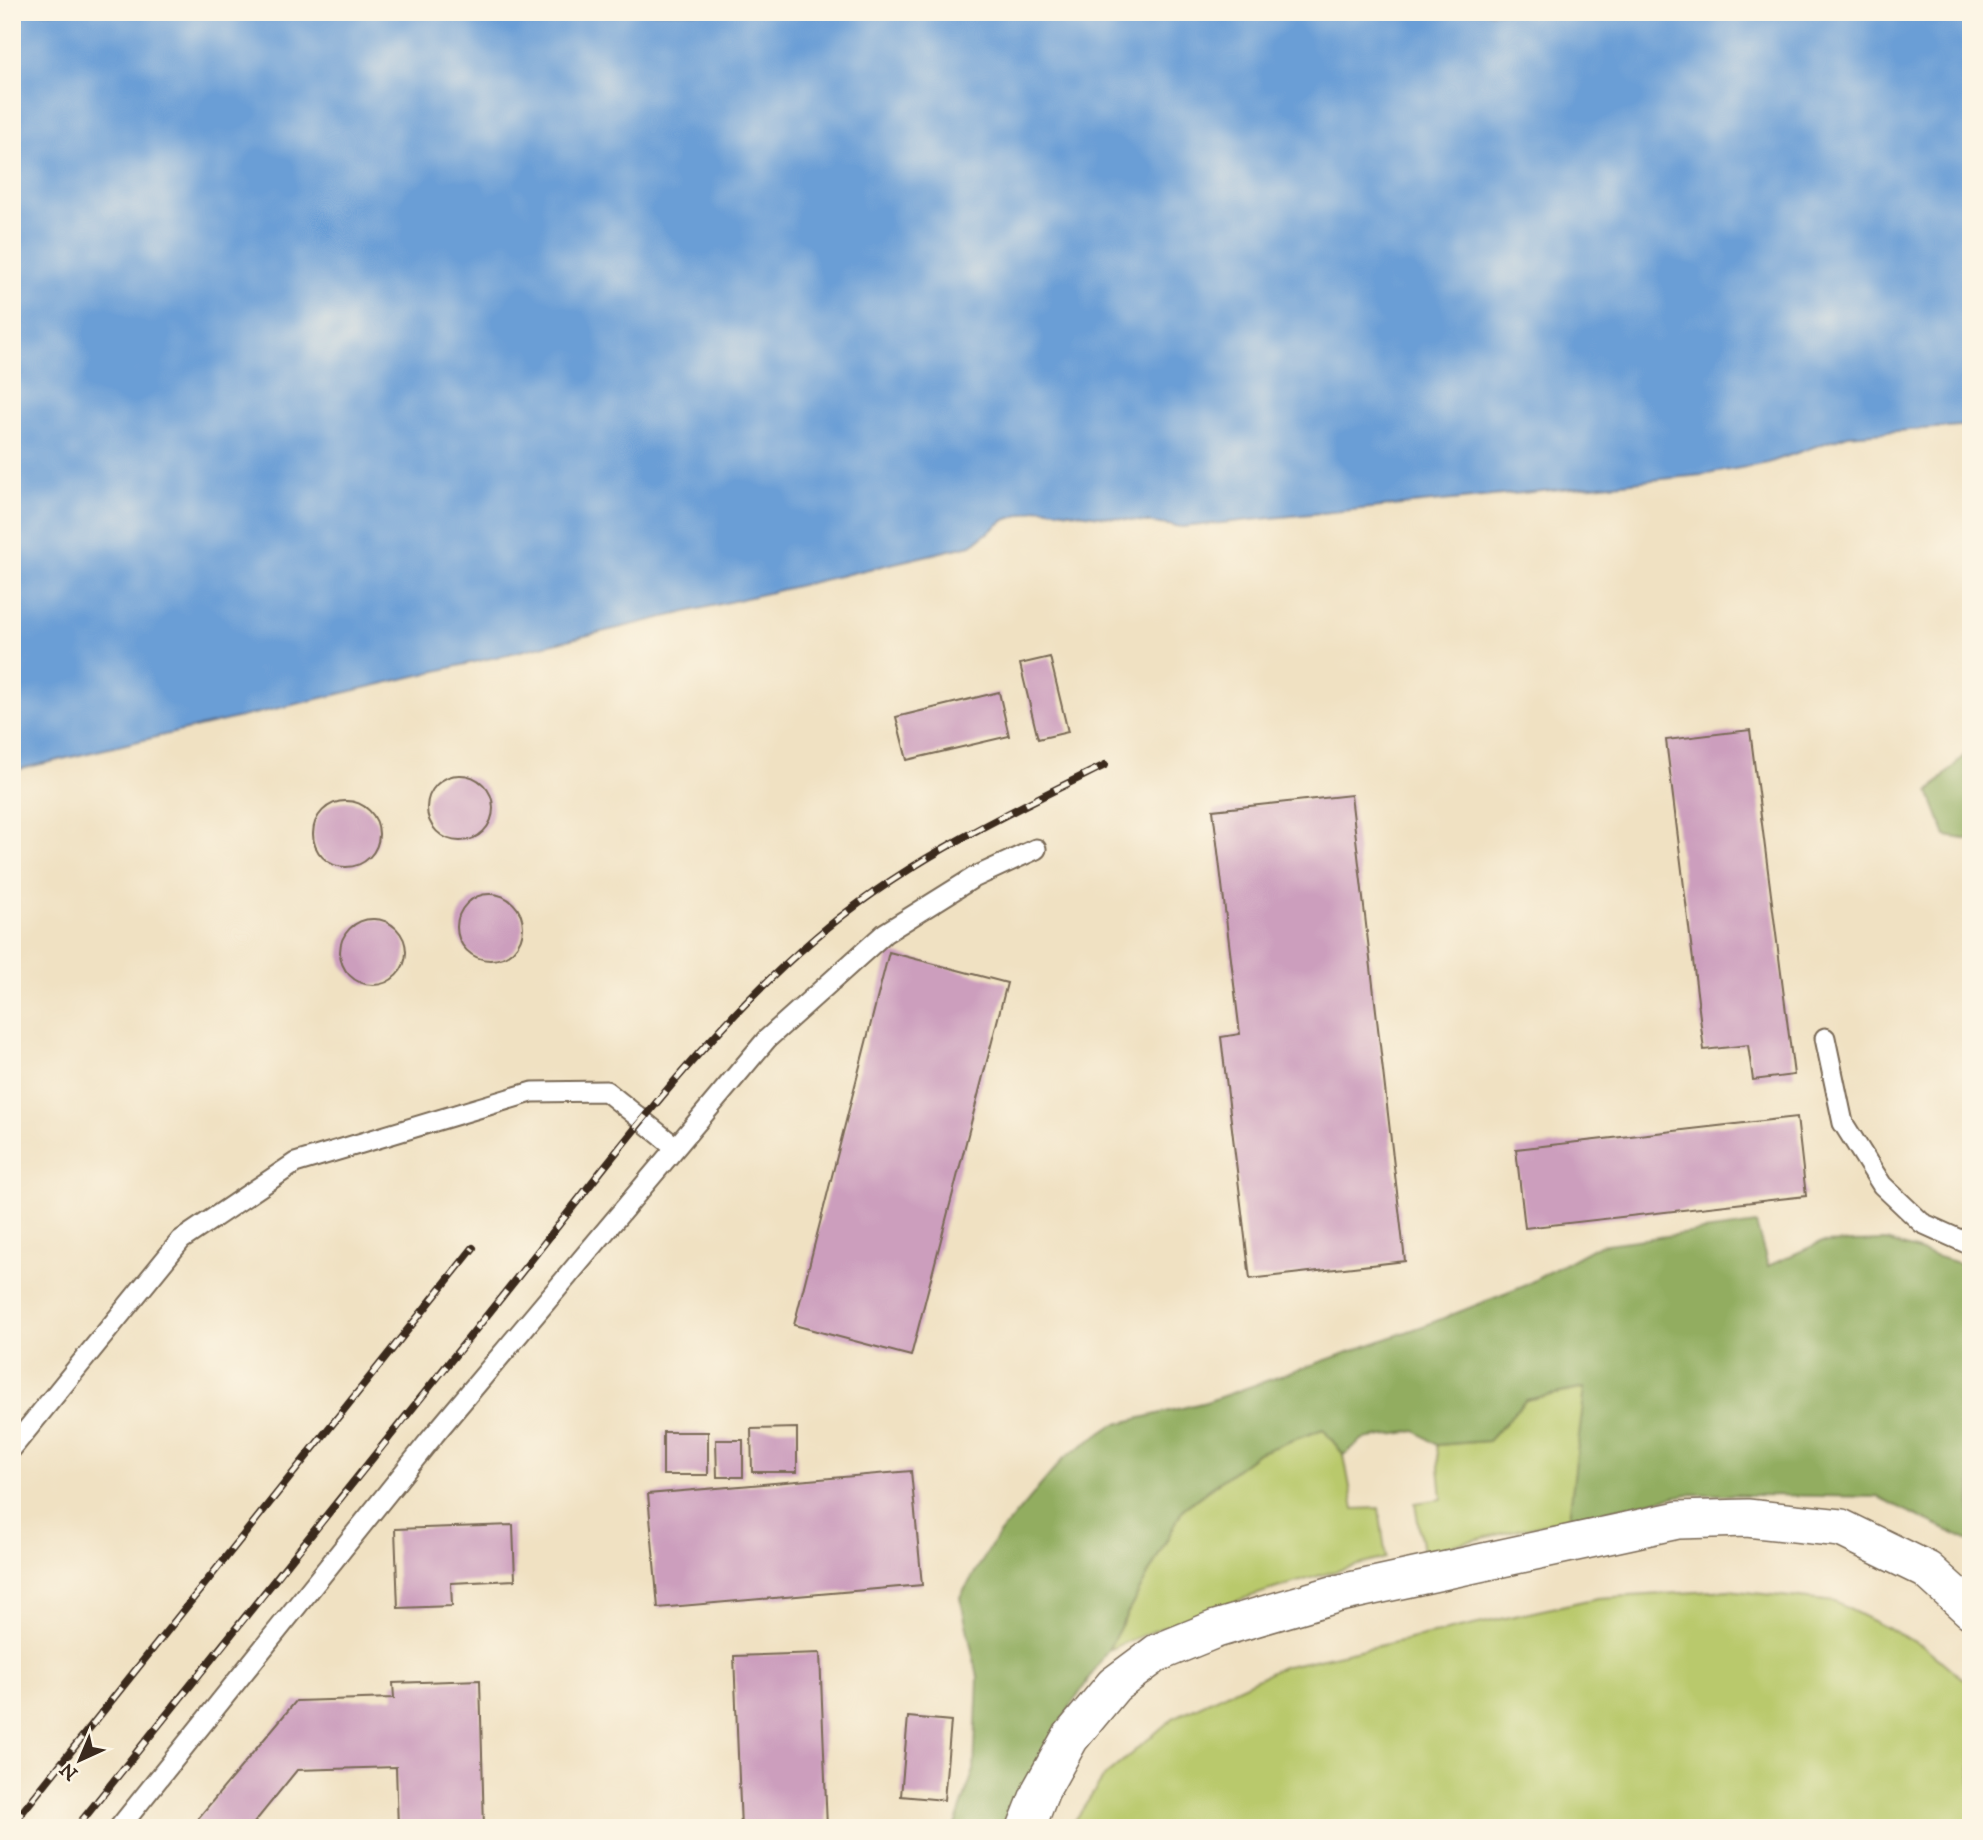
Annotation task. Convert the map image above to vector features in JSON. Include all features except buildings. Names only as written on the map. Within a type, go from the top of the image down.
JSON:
[{"type":"street","points":[[1026,1828],[1041,1790],[1070,1738],[1114,1685],[1157,1653],[1216,1629],[1335,1594],[1678,1520],[1747,1518],[1841,1528],[1927,1570],[1971,1609]]},
{"type":"lane","points":[[119,1828],[434,1435],[674,1146],[767,1039],[885,933],[973,878],[1036,849]]},
{"type":"lane","points":[[1825,1038],[1843,1123],[1882,1185],[1922,1223],[1971,1245]]},
{"type":"lane","points":[[12,1448],[181,1240],[295,1163],[532,1092],[606,1091],[674,1146]]},
{"type":"green space","points":[[1971,748],[1971,840],[1946,836],[1929,792]]},
{"type":"green space","points":[[1756,1224],[1768,1266],[1819,1243],[1886,1241],[1971,1267],[1971,1542],[1878,1497],[1688,1494],[1569,1518],[1585,1388],[1526,1400],[1488,1441],[1437,1445],[1416,1431],[1363,1439],[1344,1455],[1323,1429],[1258,1453],[1183,1509],[1108,1650],[1061,1721],[1008,1828],[954,1828],[974,1770],[978,1677],[960,1597],[996,1538],[1064,1458],[1113,1425],[1206,1402],[1426,1325],[1522,1287],[1599,1245]]},
{"type":"green space","points":[[1586,1388],[1569,1518],[1423,1552],[1415,1503],[1442,1499],[1437,1445],[1488,1441],[1525,1400]]},
{"type":"green space","points":[[1323,1429],[1344,1455],[1354,1509],[1379,1508],[1386,1558],[1245,1598],[1108,1650],[1183,1509],[1258,1453]]},
{"type":"green space","points":[[1729,1590],[1835,1602],[1925,1647],[1971,1686],[1971,1828],[1070,1828],[1104,1777],[1173,1718],[1282,1667],[1597,1598]]},
{"type":"water","points":[[12,12],[1971,12],[1971,425],[1848,435],[1768,463],[1702,475],[1182,527],[1041,508],[1005,520],[971,545],[12,771]]},
{"type":"railway","points":[[76,1828],[652,1108],[730,1020],[815,938],[883,886],[955,842],[1105,765]]},
{"type":"railway","points":[[12,1825],[473,1248]]}]
